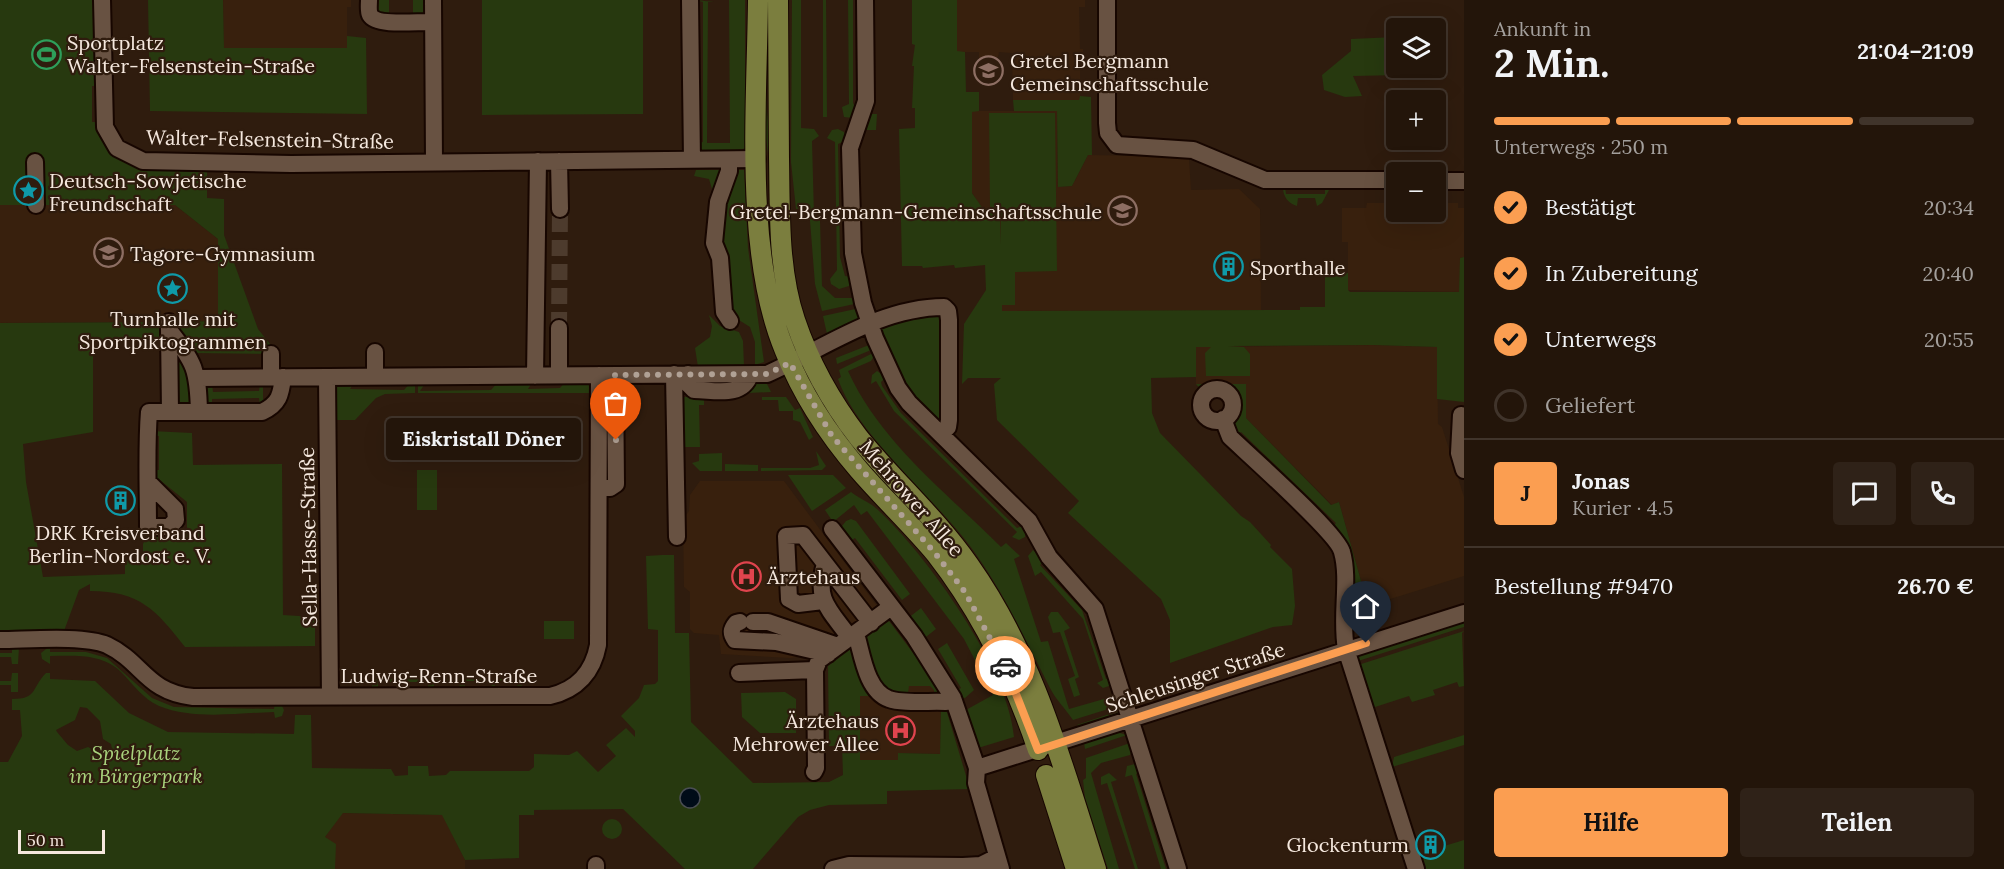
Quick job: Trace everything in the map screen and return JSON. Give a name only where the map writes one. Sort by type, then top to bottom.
[{"type":"main road","name":"Mehrower Allee","points":[[758,0],[759,229],[766,287],[774,323],[790,363],[832,436],[935,553],[972,603],[1048,747],[1096,869]]},
{"type":"main road","name":"Mehrower Allee","points":[[778,0],[783,252],[794,317],[808,353],[825,386],[860,438],[945,533],[984,586],[1032,676],[1048,747]]},
{"type":"main road","points":[[1046,775],[1076,869]]},
{"type":"street","name":"Walter-Felsenstein-Straße","points":[[102,0],[103,116],[112,143],[129,156],[152,162],[192,164],[757,159]]},
{"type":"street","points":[[369,0],[369,12],[375,20],[433,22]]},
{"type":"street","points":[[433,0],[434,161]]},
{"type":"street","points":[[690,0],[692,160]]},
{"type":"street","points":[[865,0],[866,101],[850,148],[852,253],[871,325],[898,388],[909,403],[1029,521],[1049,557],[1089,600],[1103,629],[1178,869]]},
{"type":"street","points":[[1107,0],[1107,123],[1108,133],[1118,145],[1188,149],[1265,180],[1386,180]]},
{"type":"street","points":[[729,160],[729,171],[718,202],[714,243],[720,258],[724,312],[730,321]]},
{"type":"street","points":[[535,376],[538,161]]},
{"type":"street","points":[[560,161],[560,209]]},
{"type":"street","points":[[35,162],[36,205]]},
{"type":"street","points":[[1446,181],[1464,181]]},
{"type":"street","points":[[199,378],[767,374],[830,340],[910,310],[944,307],[948,311],[949,420],[948,427],[941,434]]},
{"type":"street","points":[[170,412],[169,326],[187,353],[199,378],[199,412]]},
{"type":"street","points":[[559,328],[559,375]]},
{"type":"street","points":[[375,352],[375,377]]},
{"type":"street","points":[[147,482],[149,412],[262,412],[271,407],[280,397],[271,354]]},
{"type":"street","points":[[677,537],[681,374]]},
{"type":"street","name":"Ludwig-Renn-Straße","points":[[0,640],[99,642],[116,650],[162,690],[176,695],[550,696],[564,693],[576,685],[593,664],[598,645],[599,488],[607,435],[607,375]]},
{"type":"street","name":"Sella-Hasse-Straße","points":[[327,377],[330,696]]},
{"type":"street","points":[[1461,415],[1459,453],[1464,470]]},
{"type":"street","points":[[1223,419],[1230,437],[1338,543],[1344,563],[1342,630],[1346,649],[1416,869]]},
{"type":"street","points":[[832,529],[937,669],[953,698],[977,768],[976,783],[999,863],[963,866],[849,865],[832,869]]},
{"type":"street","points":[[823,601],[798,604],[789,599],[786,536],[803,536],[871,623]]},
{"type":"street","points":[[825,564],[819,591],[843,643],[868,674],[874,687],[888,699],[946,702],[953,698]]},
{"type":"street","points":[[814,772],[816,768],[815,670],[819,660],[891,608]]},
{"type":"street","name":"Schleusinger Straße","points":[[1048,747],[1346,649],[1464,613]]},
{"type":"street","points":[[768,622],[843,643],[735,640],[732,628],[736,623],[768,622]]},
{"type":"street","points":[[739,673],[815,670]]},
{"type":"street","points":[[977,768],[1048,747]]},
{"type":"shaded area","points":[[223,0],[351,0],[351,7],[347,7],[347,48],[224,48]]},
{"type":"shaded area","points":[[957,0],[1085,0],[1085,7],[1079,7],[1080,49],[1083,49],[1083,59],[1080,60],[1080,100],[1013,100],[1012,53],[999,52],[998,57],[979,58],[979,52],[957,52]]},
{"type":"shaded area","name":"Gretel-Bergmann-Gemeinschaftsschule","points":[[972,111],[1057,111],[1058,187],[1072,186],[1088,155],[1184,157],[1189,159],[1191,190],[1239,189],[1260,209],[1261,310],[1002,311],[1000,213],[986,214],[972,193]]},
{"type":"shaded area","points":[[1367,203],[1386,203],[1386,222],[1446,222],[1446,203],[1458,203],[1458,208],[1464,208],[1464,257],[1460,258],[1460,292],[1348,290],[1348,242],[1342,242],[1342,208],[1366,208]]},
{"type":"shaded area","name":"Tagore-Gymnasium","points":[[0,205],[175,205],[218,239],[218,321],[0,323]]},
{"type":"shaded area","points":[[1373,345],[1437,347],[1438,424],[1442,427],[1464,497],[1464,576],[1368,606],[1339,502],[1332,505],[1246,418],[1245,384],[1196,384],[1196,347]]},
{"type":"shaded area","points":[[700,481],[784,481],[879,609],[813,655],[790,658],[721,654],[719,635],[694,633],[690,629],[690,592],[684,587],[683,519],[689,511],[690,495]]},
{"type":"shaded area","name":"Ärztehaus Mehrower Allee","points":[[908,686],[931,686],[934,689],[941,709],[940,754],[898,753],[898,760],[860,760],[860,696],[908,693]]},
{"type":"shaded area","points":[[690,788],[697,791],[700,798],[697,805],[690,808],[683,805],[680,798],[683,791]]},
{"type":"shaded area","points":[[342,813],[443,815],[465,860],[465,869],[324,869],[324,838]]},
{"type":"green space","points":[[0,0],[98,0],[97,86],[92,86],[92,122],[98,122],[104,144],[113,153],[207,168],[207,198],[224,199],[224,235],[258,329],[278,354],[192,353],[172,322],[218,321],[218,239],[175,205],[0,205]]},
{"type":"green space","points":[[148,0],[223,0],[224,48],[347,48],[347,36],[366,38],[367,114],[150,111]]},
{"type":"green space","points":[[374,0],[389,0],[389,15],[378,14]]},
{"type":"green space","points":[[413,0],[429,0],[424,14],[413,15]]},
{"type":"green space","points":[[482,0],[643,0],[643,114],[482,115]]},
{"type":"green space","points":[[696,0],[714,2],[708,2],[707,143],[730,143],[729,0],[745,0],[745,148],[739,151],[701,152],[700,145],[696,143],[703,142],[703,2]]},
{"type":"green space","points":[[767,0],[767,111],[788,316],[784,317],[770,223],[768,154],[763,113]]},
{"type":"green space","points":[[792,0],[801,0],[801,128],[814,129],[819,136],[812,141],[814,215],[820,221],[822,286],[835,298],[853,298],[859,303],[822,311],[815,284],[809,208],[796,209],[791,162]]},
{"type":"green space","points":[[823,0],[826,0],[827,117],[823,117]]},
{"type":"green space","points":[[848,0],[853,0],[853,103],[856,109],[853,118],[844,117],[842,107],[849,104]]},
{"type":"green space","points":[[912,0],[957,0],[957,51],[965,52],[966,92],[979,92],[979,111],[972,112],[972,193],[986,213],[1000,213],[1001,245],[1001,210],[990,210],[989,113],[1055,113],[1057,271],[1015,272],[1015,305],[1002,305],[1002,311],[1300,310],[1300,307],[1325,307],[1325,268],[1348,273],[1350,292],[1459,292],[1460,258],[1464,257],[1464,402],[1437,399],[1437,347],[1228,346],[1244,347],[1250,354],[1250,376],[1206,376],[1205,353],[1211,347],[1196,347],[1196,377],[1151,378],[1152,413],[1160,433],[1241,516],[1250,522],[1292,569],[1295,606],[1292,625],[1273,627],[1170,663],[1170,620],[1161,599],[1068,513],[1079,501],[997,420],[994,384],[1001,378],[968,378],[962,384],[964,324],[986,290],[985,265],[955,268],[954,265],[923,268],[922,266],[902,266],[899,129],[915,128],[915,108],[912,108],[914,66],[912,66],[915,45],[912,44]]},
{"type":"green space","points":[[1386,37],[1386,75],[1353,76],[1362,96],[1345,97],[1324,90],[1322,75],[1351,51],[1351,39]]},
{"type":"green space","points":[[1080,96],[1091,97],[1092,155],[1088,155],[1072,186],[1058,187],[1057,111],[1014,111],[1013,100],[1079,100]]},
{"type":"green space","points":[[869,114],[877,114],[876,130],[862,130]]},
{"type":"green space","points":[[838,129],[844,132],[847,140],[838,144],[840,257],[845,276],[852,277],[849,286],[839,289],[831,284],[830,279],[837,270],[835,142],[827,138],[832,130]]},
{"type":"green space","points":[[696,170],[720,170],[718,189],[712,189],[709,179],[694,176]]},
{"type":"green space","points":[[733,170],[744,170],[748,248],[764,362],[755,365],[755,342],[750,327],[731,315],[717,227]]},
{"type":"green space","points":[[1325,186],[1329,190],[1322,203],[1317,206],[1315,198],[1298,198],[1297,206],[1294,205],[1283,191],[1285,187],[1286,194],[1325,194]]},
{"type":"green space","points":[[860,308],[857,322],[827,334],[823,316]]},
{"type":"green space","points":[[942,311],[943,419],[934,419],[904,387],[881,334],[883,324]]},
{"type":"green space","points":[[709,315],[720,326],[739,332],[743,341],[744,366],[698,367],[695,348],[710,337],[712,326]]},
{"type":"green space","points":[[165,322],[165,340],[93,342],[93,432],[23,444],[26,482],[43,577],[125,574],[125,561],[143,560],[143,544],[148,532],[187,533],[187,502],[150,472],[150,470],[159,470],[159,436],[151,436],[151,431],[192,433],[193,465],[282,464],[283,615],[315,617],[315,646],[185,647],[165,623],[145,605],[122,595],[90,591],[90,584],[79,590],[64,631],[0,631],[0,323]]},
{"type":"green space","points":[[173,342],[190,373],[194,390],[189,405],[173,407]]},
{"type":"green space","points":[[874,343],[876,348],[837,364],[836,358]]},
{"type":"green space","points":[[877,351],[871,361],[848,371],[862,397],[896,444],[1001,547],[1006,543],[1020,556],[1014,559],[1041,642],[1048,641],[1069,709],[1111,697],[1117,698],[1121,705],[1073,720],[1052,692],[1013,615],[970,546],[861,422],[838,379],[841,377],[839,370]]},
{"type":"green space","points":[[877,371],[886,377],[881,382],[882,386],[901,413],[1017,528],[1025,525],[1025,537],[1019,540],[1012,537],[1017,532],[894,411],[876,381],[871,384],[872,375]]},
{"type":"green space","points":[[415,381],[415,393],[385,394],[376,398],[355,420],[334,420],[334,388],[339,384],[355,382],[350,389],[404,390]]},
{"type":"green space","points":[[418,381],[427,381],[420,391],[491,390],[499,381],[533,381],[528,389],[560,388],[566,381],[586,383],[593,393],[418,393]]},
{"type":"green space","points":[[212,384],[213,392],[259,391],[260,384],[263,384],[263,399],[270,399],[260,405],[259,398],[212,399],[212,406],[206,403],[204,389]]},
{"type":"green space","points":[[750,384],[767,384],[771,392],[747,393]]},
{"type":"green space","points":[[1196,384],[1246,384],[1246,418],[1331,505],[1339,502],[1368,606],[1349,611],[1331,529],[1336,523],[1241,432],[1236,436],[1234,434],[1236,402],[1230,389],[1216,386],[1202,391]]},
{"type":"green space","points":[[683,397],[704,397],[704,405],[699,405],[700,447],[683,447]]},
{"type":"green space","points":[[762,397],[786,397],[795,410],[800,408],[813,437],[809,440],[800,422],[793,420],[793,411],[779,411],[778,400],[762,400]]},
{"type":"green space","points":[[538,445],[537,462],[491,462],[492,446]]},
{"type":"green space","points":[[816,451],[826,466],[822,470],[761,471],[761,468],[810,468],[819,465]]},
{"type":"green space","points":[[722,453],[722,471],[700,471],[692,463],[699,461],[699,454]]},
{"type":"green space","points":[[725,464],[758,465],[758,471],[725,471]]},
{"type":"green space","points":[[417,470],[437,470],[437,510],[417,510]]},
{"type":"green space","points":[[788,475],[833,475],[846,488],[812,511]]},
{"type":"green space","points":[[851,492],[875,507],[898,530],[963,615],[998,680],[1009,710],[1014,737],[978,748],[964,711],[993,695],[964,639],[867,511],[861,515],[854,505],[833,522],[825,510]]},
{"type":"green space","points":[[851,519],[856,521],[910,594],[902,600],[855,538],[849,542],[839,530],[846,521]]},
{"type":"green space","points":[[1033,550],[1045,560],[1040,565],[1082,610],[1106,679],[1114,677],[1109,686],[1103,688],[1097,683],[1103,680],[1083,619],[1041,572],[1035,576],[1028,556]]},
{"type":"green space","name":"Spielplatz im Bürgerpark","points":[[674,555],[675,633],[689,633],[691,722],[753,783],[829,782],[843,775],[842,746],[829,746],[828,666],[852,648],[872,696],[860,696],[860,760],[898,760],[898,753],[940,754],[941,708],[946,709],[970,789],[887,791],[887,804],[829,805],[810,810],[798,817],[753,869],[685,869],[623,809],[534,810],[534,815],[519,815],[519,858],[465,860],[442,815],[343,813],[325,837],[336,844],[335,869],[0,869],[0,762],[8,762],[22,736],[20,710],[12,710],[12,699],[30,695],[46,673],[50,673],[50,679],[95,681],[129,713],[168,732],[294,734],[295,715],[311,715],[312,768],[391,769],[395,776],[408,775],[408,766],[428,766],[429,776],[446,775],[450,771],[529,771],[534,767],[534,754],[569,755],[577,751],[598,772],[616,756],[606,745],[626,728],[635,737],[635,731],[621,716],[639,698],[644,685],[655,684],[658,681],[658,630],[648,629],[646,556]],"holes":[[[80,707],[87,708],[100,721],[103,739],[111,744],[112,749],[105,756],[88,747],[77,751],[68,745],[57,732],[56,730],[75,720]],[[686,789],[695,790],[699,794],[693,808],[687,807],[681,794]]]},
{"type":"green space","points":[[921,608],[936,629],[922,640],[907,619]]},
{"type":"green space","points":[[1051,612],[1058,612],[1070,628],[1064,631],[1079,677],[1075,679],[1080,695],[1074,697],[1068,679],[1075,676],[1060,632],[1053,633],[1048,617]]},
{"type":"green space","points":[[1464,619],[1464,627],[1355,662],[1362,651]]},
{"type":"green space","points":[[544,621],[574,621],[574,639],[544,639]]},
{"type":"green space","points":[[889,621],[929,674],[940,696],[934,696],[934,690],[930,686],[909,686],[908,693],[896,692],[887,689],[876,678],[862,640]]},
{"type":"green space","points":[[1464,631],[1462,633],[1464,686],[1459,687],[1457,682],[1433,690],[1435,695],[1412,702],[1409,696],[1372,708],[1355,666]]},
{"type":"green space","points":[[947,643],[974,690],[965,698],[958,697],[956,691],[961,688],[938,649]]},
{"type":"green space","points":[[12,646],[19,647],[18,664],[12,664],[11,657],[0,657],[0,653],[12,653]]},
{"type":"green space","points":[[50,646],[50,652],[86,652],[107,658],[152,698],[174,707],[274,709],[275,702],[280,702],[284,710],[282,716],[275,718],[274,712],[216,715],[172,710],[148,699],[121,672],[105,661],[87,657],[50,656],[50,664],[42,659],[41,653]]},
{"type":"green space","points":[[376,672],[376,679],[517,679],[519,672],[522,675],[522,687],[518,690],[517,681],[495,681],[495,690],[492,690],[491,681],[465,681],[465,691],[460,690],[459,681],[434,682],[434,691],[428,691],[428,682],[403,682],[403,691],[398,690],[398,682],[378,682],[378,691],[372,689],[372,675]]},
{"type":"green space","points":[[12,673],[18,673],[18,692],[11,692],[11,685],[0,685],[0,681],[11,681]]},
{"type":"green space","points":[[785,692],[796,699],[796,733],[760,733],[742,717],[741,693]]},
{"type":"green space","points":[[1121,710],[1119,714],[1080,731],[1077,725]]},
{"type":"green space","points":[[1116,732],[1127,735],[1085,749],[1084,743]]},
{"type":"green space","points":[[1464,735],[1464,745],[1392,767],[1394,757]]},
{"type":"green space","points":[[1133,742],[1130,755],[1101,763],[1091,773],[1119,869],[1108,869],[1085,798],[1083,780],[1086,778],[1086,758]]},
{"type":"green space","points":[[1135,764],[1142,771],[1136,774],[1166,869],[1161,869],[1132,775],[1125,777],[1127,766]]},
{"type":"green space","points":[[1109,773],[1117,780],[1111,782],[1138,869],[1135,869],[1107,783],[1101,785],[1101,777]]},
{"type":"green space","points":[[612,819],[619,822],[622,829],[619,836],[612,839],[605,836],[602,829],[605,822]]},
{"type":"green space","points":[[1464,840],[1464,869],[1423,869],[1418,854]]},
{"type":"tunnel","points":[[559,328],[560,209]]},
{"type":"way so far","points":[[616,440],[615,375],[767,374],[790,363],[807,397],[832,436],[859,470],[935,553],[965,592],[1005,666]]},
{"type":"place","name":"Sportplatz Walter-Felsenstein-Straße","points":[[46,54]]},
{"type":"place","name":"Gretel Bergmann Gemeinschaftsschule","points":[[989,71]]},
{"type":"place","name":"Deutsch-Sowjetische Freundschaft","points":[[28,191]]},
{"type":"place","name":"Gretel-Bergmann-Gemeinschaftsschule","points":[[1123,211]]},
{"type":"place","name":"Tagore-Gymnasium","points":[[109,253]]},
{"type":"place","name":"Sporthalle","points":[[1229,267]]},
{"type":"place","name":"Turnhalle mit Sportpiktogrammen","points":[[173,288]]},
{"type":"place","name":"Eiskristall Döner","points":[[616,440]]},
{"type":"place","name":"DRK Kreisverband Berlin-Nordost e. V.","points":[[120,501]]},
{"type":"place","name":"Ärztehaus","points":[[746,576]]},
{"type":"place","name":"Ärztehaus Mehrower Allee","points":[[900,731]]},
{"type":"place","name":"Glockenturm","points":[[1430,844]]},
{"type":"route","points":[[1005,666],[1038,750],[1366,643]]}]
